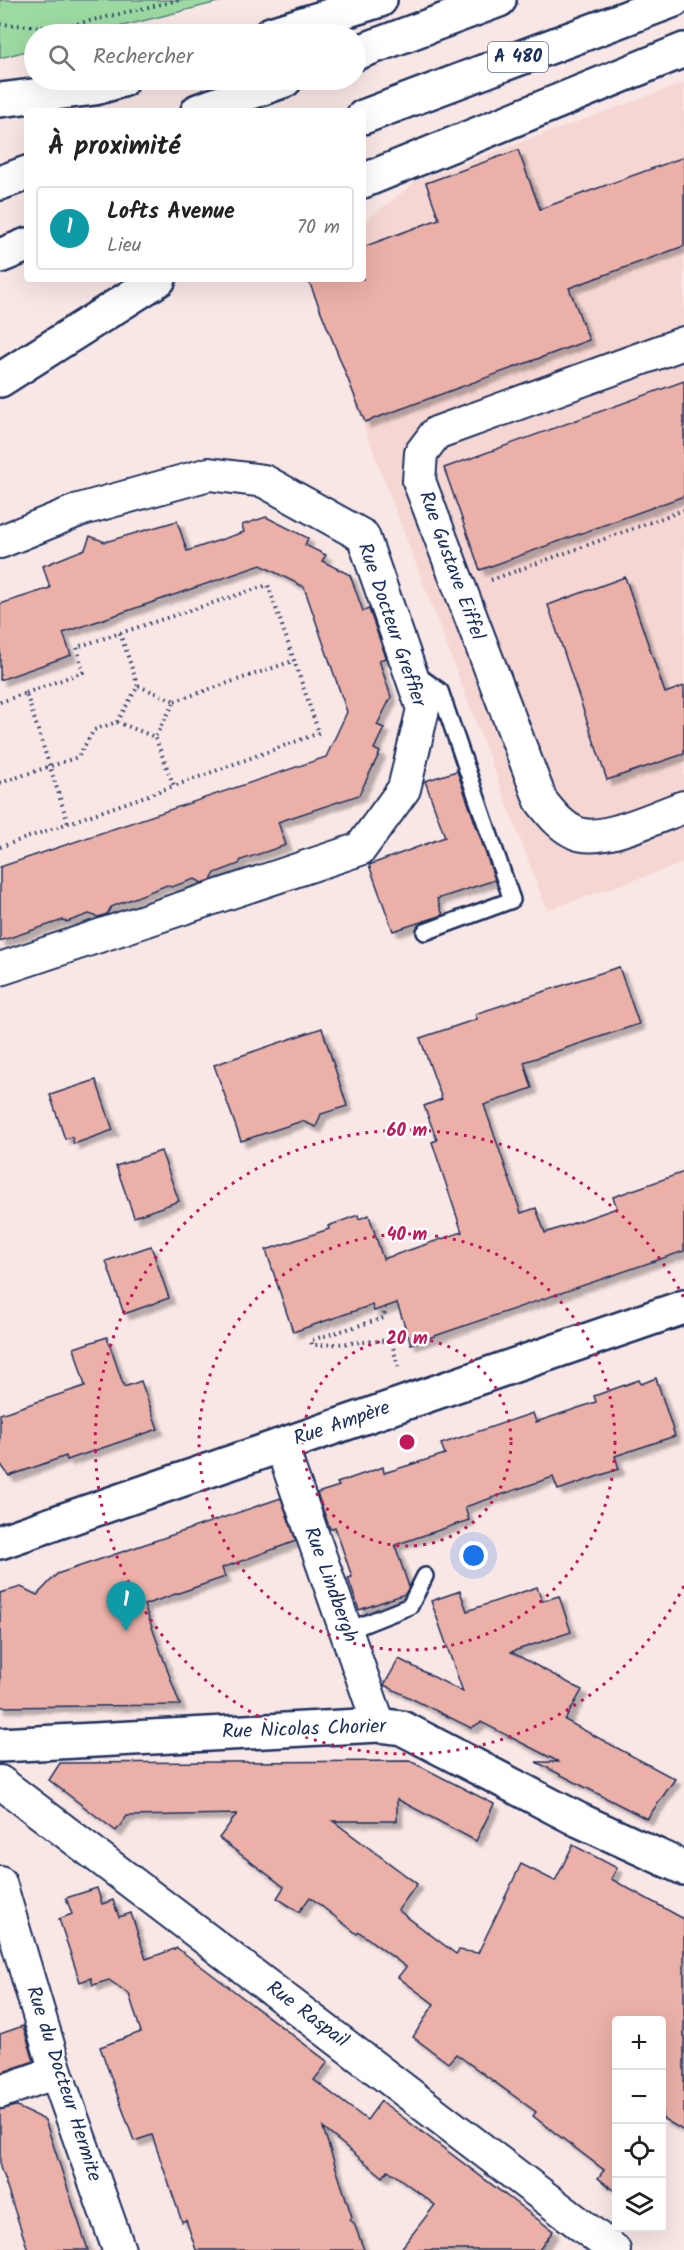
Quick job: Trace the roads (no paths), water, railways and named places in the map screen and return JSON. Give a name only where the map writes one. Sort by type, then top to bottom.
[{"type":"main road","points":[[303,24],[380,0]]},
{"type":"main road","points":[[366,49],[499,0]]},
{"type":"main road","name":"A 480","points":[[366,116],[674,0]]},
{"type":"main road","points":[[366,180],[684,50]]},
{"type":"main road","points":[[0,100],[79,90]]},
{"type":"main road","points":[[206,108],[257,90]]},
{"type":"main road","points":[[0,183],[24,174]]},
{"type":"main road","points":[[0,255],[24,246]]},
{"type":"main road","points":[[0,380],[154,282]]},
{"type":"main road","name":"Rue Ampère","points":[[0,1542],[684,1307]]},
{"type":"main road","name":"Rue Nicolas Chorier","points":[[0,1745],[379,1725],[402,1728],[579,1820],[684,1868]]},
{"type":"street","name":"Rue Gustave Eiffel","points":[[684,343],[436,433],[421,453],[419,481],[459,591],[541,801],[559,823],[576,833],[595,837],[684,807]]},
{"type":"street","name":"Rue Docteur Greffier","points":[[0,542],[79,510],[209,474],[264,481],[363,536],[423,709],[404,789],[360,849],[0,969]]},
{"type":"street","name":"Rue Lindbergh","points":[[281,1445],[379,1725]]},
{"type":"street","name":"Rue Raspail","points":[[0,1782],[614,2250]]},
{"type":"street","name":"Rue du Docteur Hermite","points":[[0,1883],[56,2072],[119,2250]]},
{"type":"street","points":[[0,2092],[56,2072]]},
{"type":"lane","points":[[409,669],[440,691],[512,900],[425,932]]},
{"type":"lane","points":[[347,1631],[410,1606],[425,1576]]},
{"type":"place","name":"Lofts Avenue","points":[[126,1631]]}]
